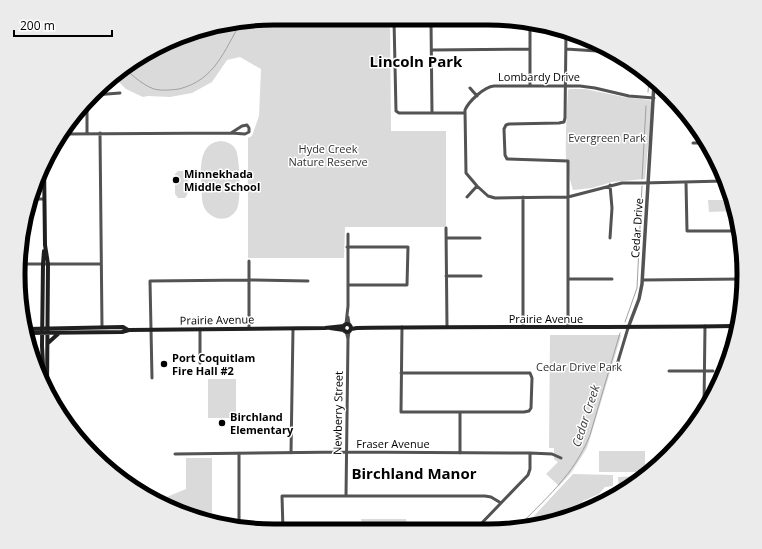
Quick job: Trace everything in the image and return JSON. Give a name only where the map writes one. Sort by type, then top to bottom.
[{"type":"main road","points":[[43,369],[42,331],[43,264],[45,245],[44,179]]},
{"type":"main road","points":[[45,245],[48,264],[47,377]]},
{"type":"main road","name":"Prairie Avenue","points":[[48,331],[59,333],[249,328],[628,328],[731,326]]},
{"type":"main road","name":"Prairie Avenue","points":[[32,332],[102,327],[122,327],[129,330]]},
{"type":"main road","name":"Prairie Avenue","points":[[32,329],[42,331]]},
{"type":"main road","points":[[48,344],[59,333]]},
{"type":"street","points":[[394,25],[396,111],[400,113],[465,113],[466,170],[468,176],[488,196],[568,197],[610,185],[630,182],[648,183],[718,180]]},
{"type":"street","points":[[431,25],[432,113]]},
{"type":"street","points":[[530,29],[530,86]]},
{"type":"street","points":[[566,38],[564,122],[507,124],[504,129],[505,155],[507,159],[568,160],[568,328]]},
{"type":"street","points":[[432,50],[530,49]]},
{"type":"street","points":[[566,49],[598,51]]},
{"type":"street","name":"Lombardy Drive","points":[[465,113],[467,106],[486,88],[491,86],[589,87],[625,95],[654,98]]},
{"type":"street","points":[[470,88],[477,96]]},
{"type":"street","name":"Cedar Drive","points":[[616,368],[639,298],[643,280],[654,89]]},
{"type":"street","points":[[102,94],[120,93]]},
{"type":"street","points":[[87,110],[87,134]]},
{"type":"street","points":[[69,134],[246,134],[249,132],[249,128],[247,125],[243,125],[231,133]]},
{"type":"street","points":[[100,133],[102,327]]},
{"type":"street","points":[[693,143],[700,143]]},
{"type":"street","points":[[686,182],[687,231],[733,230]]},
{"type":"street","points":[[610,185],[612,208],[610,238]]},
{"type":"street","points":[[467,197],[477,186]]},
{"type":"street","points":[[523,197],[523,328]]},
{"type":"street","points":[[37,199],[44,199]]},
{"type":"street","points":[[446,228],[447,327]]},
{"type":"street","name":"Newberry Street","points":[[346,496],[348,234]]},
{"type":"street","points":[[446,238],[480,238]]},
{"type":"street","points":[[347,247],[408,246],[407,285],[348,285]]},
{"type":"street","points":[[249,261],[249,328]]},
{"type":"street","points":[[26,264],[102,264]]},
{"type":"street","points":[[446,276],[481,276]]},
{"type":"street","points":[[643,280],[737,278]]},
{"type":"street","points":[[568,279],[612,279]]},
{"type":"street","points":[[152,378],[150,281],[308,281]]},
{"type":"street","points":[[704,399],[705,326]]},
{"type":"street","points":[[401,373],[530,373],[532,378],[531,408],[529,411],[524,412],[401,412],[401,373],[402,327]]},
{"type":"street","points":[[200,329],[200,363]]},
{"type":"street","points":[[291,453],[293,329]]},
{"type":"street","points":[[669,371],[713,371]]},
{"type":"street","points":[[460,412],[460,453]]},
{"type":"street","name":"Fraser Avenue","points":[[175,454],[346,452],[530,453],[552,454],[561,458]]},
{"type":"street","points":[[239,453],[239,521]]},
{"type":"street","points":[[481,524],[529,474],[530,453]]},
{"type":"street","points":[[283,524],[282,496],[485,496],[491,497],[501,503]]},
{"type":"green space","name":"Hyde Creek Nature Reserve","points":[[274,25],[390,25],[391,131],[446,131],[446,227],[345,227],[344,258],[248,258],[248,138],[252,136],[259,116],[261,69],[240,57],[227,60],[212,82],[192,93],[170,97],[143,97],[126,89],[118,81],[150,58],[194,38],[226,30],[242,27]]},
{"type":"green space","name":"Evergreen Park","points":[[585,89],[624,97],[650,100],[652,104],[645,179],[612,182],[592,188],[573,190],[570,180],[568,161],[566,159],[568,90]]},
{"type":"green space","points":[[221,141],[230,144],[236,150],[240,180],[237,209],[233,215],[222,219],[211,215],[203,206],[201,173],[203,155],[207,148],[212,143]]},
{"type":"green space","points":[[178,171],[185,171],[188,176],[189,188],[185,198],[178,198],[175,194],[175,174]]},
{"type":"green space","points":[[708,200],[726,200],[728,211],[709,212]]},
{"type":"green space","name":"Cedar Drive Park","points":[[550,335],[621,335],[587,448],[571,473],[559,486],[546,474],[558,462],[554,459],[554,448],[549,448]]},
{"type":"green space","points":[[208,379],[236,379],[236,418],[208,418]]},
{"type":"green space","points":[[599,451],[645,451],[645,467],[639,472],[599,472]]},
{"type":"green space","points":[[186,458],[212,458],[212,516],[194,511],[164,498],[186,489]]},
{"type":"green space","points":[[573,474],[613,475],[613,486],[605,487],[599,494],[583,501],[580,506],[568,511],[530,520]]},
{"type":"green space","points":[[633,476],[619,487],[618,477]]},
{"type":"green space","points":[[361,519],[406,519],[407,524],[362,524]]},
{"type":"waterway","points":[[129,72],[142,83],[154,89],[179,89],[191,85],[201,79],[217,63],[238,28]]},
{"type":"waterway","name":"Cedar Creek","points":[[648,92],[649,84]]},
{"type":"waterway","name":"Cedar Creek","points":[[642,179],[646,106]]},
{"type":"waterway","name":"Cedar Creek","points":[[625,322],[637,288],[642,186]]},
{"type":"waterway","name":"Cedar Creek","points":[[524,521],[558,486],[576,462],[583,449],[590,435],[620,333]]},
{"type":"place","name":"Minnekhada Middle School","points":[[176,180]]},
{"type":"place","name":"Port Coquitlam Fire Hall #2","points":[[164,364]]},
{"type":"place","name":"Birchland Elementary","points":[[222,423]]},
{"type":"district","name":"Lincoln Park","points":[[416,62]]},
{"type":"district","name":"Birchland Manor","points":[[414,474]]}]
